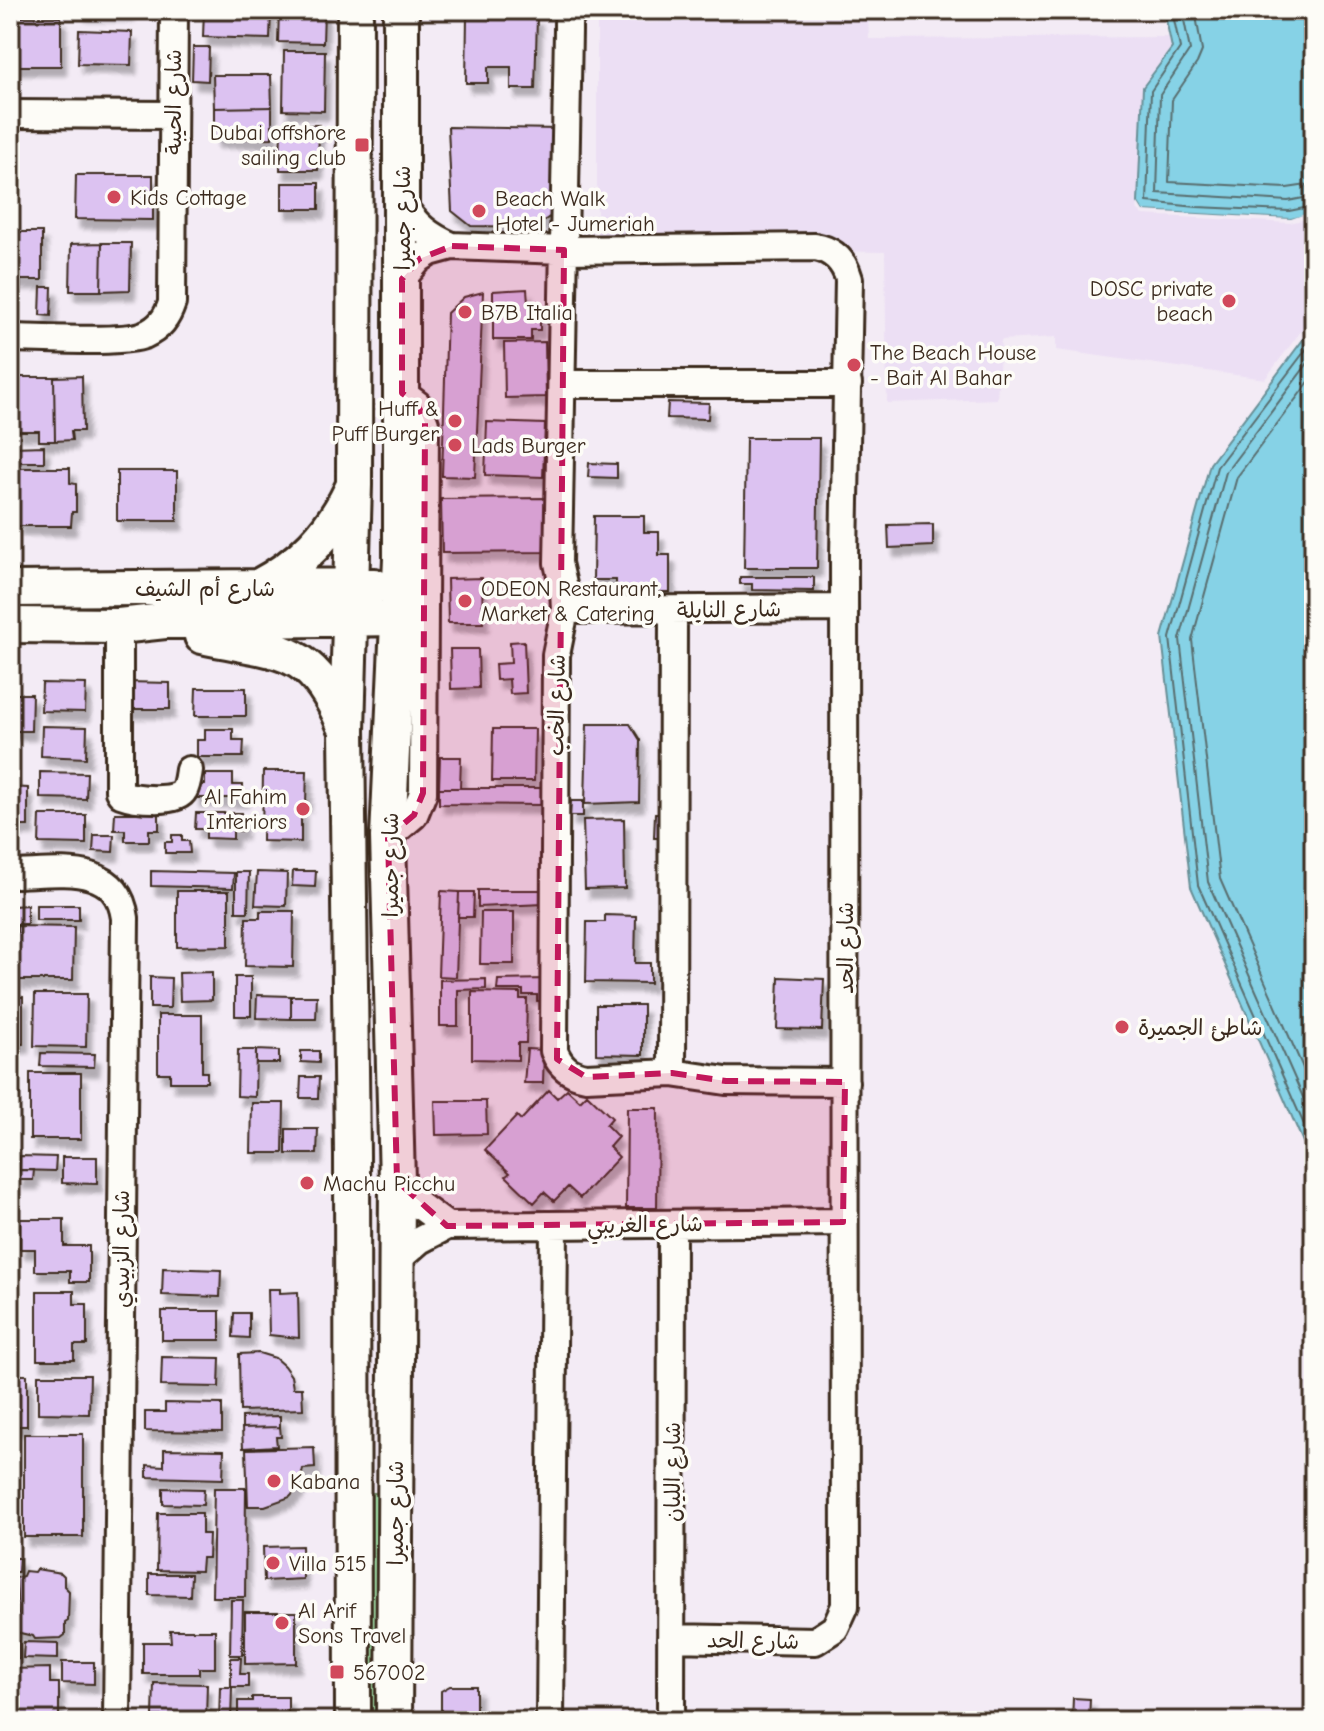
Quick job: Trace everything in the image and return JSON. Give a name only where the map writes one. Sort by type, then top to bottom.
[{"type":"main road","name":"شارع جميرا","points":[[353,1721],[347,730],[354,485],[355,10]]},
{"type":"main road","name":"شارع جميرا","points":[[394,1721],[397,1181],[388,837],[399,601],[403,205],[401,10]]},
{"type":"main road","points":[[258,587],[283,573],[326,535],[354,485]]},
{"type":"main road","name":"شارع أم الشيف","points":[[10,589],[258,587],[350,603]]},
{"type":"main road","name":"شارع أم الشيف","points":[[10,625],[119,626],[399,601]]},
{"type":"main road","points":[[165,621],[201,636],[283,651],[315,674],[326,687],[347,730]]},
{"type":"street","name":"شارع الحيبة","points":[[10,338],[133,338],[157,327],[167,317],[172,303],[174,10]]},
{"type":"street","name":"شارع الخب","points":[[574,10],[568,22],[558,563],[565,610],[556,655],[554,1051],[562,1066],[577,1075],[672,1073],[726,1081],[845,1082]]},
{"type":"street","points":[[10,114],[172,115]]},
{"type":"street","points":[[403,205],[418,226],[452,246]]},
{"type":"street","points":[[402,279],[419,259],[430,252],[452,246],[564,250]]},
{"type":"street","name":"شارع الحد","points":[[564,250],[815,247],[831,252],[843,263],[849,279],[844,608],[843,1614],[829,1634],[815,1641],[671,1638]]},
{"type":"street","points":[[562,384],[848,384]]},
{"type":"street","points":[[388,837],[414,815],[423,793],[425,423],[418,405],[402,393]]},
{"type":"street","name":"شارع النايلة","points":[[565,610],[844,608]]},
{"type":"street","points":[[672,1073],[673,610]]},
{"type":"street","points":[[119,626],[119,791],[133,798],[178,797],[184,791],[189,770]]},
{"type":"street","name":"شارع الزبيدي","points":[[10,874],[97,876],[117,892],[125,918],[117,1721]]},
{"type":"street","points":[[397,1181],[420,1206],[447,1226],[420,1240],[397,1260]]},
{"type":"street","name":"شارع الغريبي","points":[[447,1226],[843,1222]]},
{"type":"street","name":"شارع الليان","points":[[671,1721],[672,1224]]},
{"type":"street","points":[[550,1721],[554,1225]]},
{"type":"highlighted area","points":[[452,246],[564,250],[557,1059],[586,1077],[672,1073],[726,1081],[845,1082],[843,1222],[447,1226],[397,1181],[388,837],[414,815],[423,793],[425,423],[418,405],[402,393],[402,279],[419,259]]},
{"type":"shaded area","points":[[868,17],[869,39],[1170,37],[1172,48],[1143,87],[1314,201],[1314,314],[1265,379],[1056,350],[1056,337],[1001,340],[997,399],[887,403],[885,252],[597,248],[597,24]]},
{"type":"green space","points":[[372,1493],[384,1493],[383,1721],[371,1721]]},
{"type":"water","points":[[1164,10],[1314,10],[1312,214],[1291,219],[1143,211],[1138,203],[1143,87],[1172,48]]},
{"type":"water","points":[[1314,325],[1314,1167],[1191,887],[1162,637],[1210,464]]},
{"type":"pier","points":[[1138,203],[1143,211],[1291,219],[1314,211],[1314,217],[1290,223],[1143,215],[1137,209]]},
{"type":"building","points":[[129,10],[129,12],[81,12]]},
{"type":"building","points":[[204,10],[271,10],[270,39],[203,37]]},
{"type":"building","points":[[279,10],[324,10],[323,43],[278,42]]},
{"type":"building","points":[[467,16],[537,17],[535,89],[511,89],[511,67],[488,67],[488,83],[466,83]]},
{"type":"building","points":[[10,17],[61,17],[61,66],[10,66]]},
{"type":"building","points":[[79,30],[132,32],[131,65],[78,64]]},
{"type":"building","points":[[193,47],[209,47],[208,81],[192,80]]},
{"type":"building","points":[[284,51],[325,51],[324,111],[283,110]]},
{"type":"building","points":[[213,75],[271,75],[272,107],[214,108]]},
{"type":"building","points":[[272,107],[272,138],[214,139],[214,108]]},
{"type":"building","points":[[281,125],[319,125],[318,170],[280,170]]},
{"type":"building","points":[[448,127],[559,129],[555,213],[535,227],[471,226],[452,211]]},
{"type":"building","name":"Kids Cottage","points":[[76,175],[153,175],[153,220],[75,219]]},
{"type":"building","points":[[282,183],[319,183],[319,209],[282,209]]},
{"type":"building","points":[[10,232],[42,232],[42,280],[10,280]]},
{"type":"building","points":[[102,243],[131,243],[130,290],[101,291]]},
{"type":"building","points":[[102,243],[101,291],[70,291],[71,244]]},
{"type":"building","points":[[41,287],[52,287],[51,316],[40,315]]},
{"type":"building","points":[[527,289],[528,302],[540,302],[540,330],[531,330],[531,340],[493,340],[493,291]]},
{"type":"building","points":[[483,292],[475,477],[442,476],[447,313],[464,297]]},
{"type":"building","points":[[545,342],[546,397],[505,398],[504,343]]},
{"type":"building","points":[[82,376],[83,431],[71,431],[72,440],[55,441],[54,377]]},
{"type":"building","points":[[16,377],[54,377],[55,441],[39,441],[39,431],[17,431]]},
{"type":"building","points":[[668,402],[709,403],[708,419],[667,418]]},
{"type":"building","points":[[487,422],[545,424],[543,477],[485,475]]},
{"type":"building","points":[[746,438],[819,438],[817,568],[744,568]]},
{"type":"building","points":[[44,446],[44,462],[12,462],[12,447]]},
{"type":"building","points":[[589,463],[617,464],[617,478],[588,477]]},
{"type":"building","points":[[17,468],[70,468],[70,483],[76,484],[76,512],[72,512],[71,526],[17,526]]},
{"type":"building","points":[[117,471],[177,471],[177,521],[117,521]]},
{"type":"building","points":[[548,498],[549,552],[442,553],[441,499]]},
{"type":"building","points":[[594,516],[644,516],[644,532],[659,532],[659,555],[670,555],[670,592],[616,592],[616,580],[593,580]]},
{"type":"building","points":[[933,524],[933,546],[889,548],[888,525]]},
{"type":"building","points":[[740,577],[814,577],[814,591],[752,590],[752,584],[740,584]]},
{"type":"building","name":"ODEON Restaurant, Market & Catering","points":[[482,578],[483,623],[448,623],[447,579]]},
{"type":"building","points":[[524,641],[526,693],[510,694],[509,679],[496,680],[495,664],[511,663],[510,642]]},
{"type":"building","points":[[450,649],[478,649],[479,688],[451,689]]},
{"type":"building","points":[[126,682],[170,683],[170,709],[125,709]]},
{"type":"building","points":[[42,683],[86,684],[85,712],[41,711]]},
{"type":"building","points":[[196,688],[246,688],[246,716],[195,716]]},
{"type":"building","points":[[10,694],[32,694],[31,731],[10,731]]},
{"type":"building","points":[[587,724],[630,724],[640,740],[639,802],[585,804]]},
{"type":"building","points":[[42,726],[87,727],[86,758],[41,756]]},
{"type":"building","points":[[205,729],[233,729],[233,740],[244,740],[243,757],[197,757],[197,740],[205,740]]},
{"type":"building","points":[[493,729],[535,729],[534,781],[492,781]]},
{"type":"building","points":[[440,757],[461,757],[460,788],[439,788]]},
{"type":"building","points":[[263,771],[307,771],[306,803],[301,803],[301,842],[262,841]]},
{"type":"building","points":[[40,772],[87,773],[86,799],[40,798]]},
{"type":"building","points":[[205,774],[233,774],[233,785],[243,785],[243,798],[195,798],[195,785],[205,785]]},
{"type":"building","points":[[10,787],[28,788],[28,826],[10,826]]},
{"type":"building","points":[[439,788],[543,788],[543,805],[439,804]]},
{"type":"building","points":[[571,801],[583,801],[583,816],[570,816]]},
{"type":"building","points":[[115,813],[159,813],[159,830],[149,830],[149,841],[125,841],[125,830],[114,830]]},
{"type":"building","points":[[196,813],[242,813],[242,831],[233,830],[233,839],[206,838],[206,829],[195,829]]},
{"type":"building","points":[[655,813],[666,813],[665,838],[654,838]]},
{"type":"building","points":[[40,815],[86,815],[86,844],[39,843]]},
{"type":"building","points":[[624,819],[625,888],[585,889],[583,820]]},
{"type":"building","points":[[94,835],[114,835],[113,852],[93,851]]},
{"type":"building","points":[[172,835],[182,835],[182,841],[189,841],[190,853],[165,853],[165,842],[172,842]]},
{"type":"building","points":[[151,871],[234,873],[233,888],[151,886]]},
{"type":"building","points":[[293,871],[316,871],[315,887],[292,886]]},
{"type":"building","points":[[236,872],[249,872],[248,912],[236,912]]},
{"type":"building","points":[[257,872],[287,873],[286,906],[255,905]]},
{"type":"building","points":[[478,890],[545,890],[544,904],[478,907]]},
{"type":"building","points":[[177,891],[229,891],[229,946],[177,947]]},
{"type":"building","points":[[441,891],[459,892],[456,977],[438,976]]},
{"type":"building","points":[[459,892],[474,892],[473,917],[458,917]]},
{"type":"building","points":[[27,905],[27,924],[12,924],[13,906]]},
{"type":"building","points":[[36,905],[79,905],[79,920],[36,920]]},
{"type":"building","points":[[260,911],[294,911],[293,967],[245,966],[246,918],[260,918]]},
{"type":"building","points":[[481,912],[514,912],[514,964],[480,964]]},
{"type":"building","points":[[605,915],[636,916],[635,963],[650,963],[650,983],[586,982],[587,922],[605,922]]},
{"type":"building","points":[[17,926],[74,927],[73,980],[17,980]]},
{"type":"building","points":[[212,972],[212,1000],[180,1001],[179,973]]},
{"type":"building","points":[[150,977],[171,978],[170,1008],[150,1008]]},
{"type":"building","points":[[235,977],[251,977],[251,1016],[235,1016]]},
{"type":"building","points":[[779,977],[824,979],[822,1030],[777,1029]]},
{"type":"building","points":[[486,979],[486,989],[458,990],[458,1026],[440,1026],[440,980]]},
{"type":"building","points":[[545,979],[545,1001],[537,1001],[537,995],[523,995],[523,990],[497,990],[498,980]]},
{"type":"building","points":[[472,992],[520,993],[520,999],[527,999],[526,1043],[518,1043],[518,1060],[472,1059]]},
{"type":"building","points":[[35,994],[87,994],[86,1047],[34,1046]]},
{"type":"building","points":[[257,995],[291,996],[291,1019],[256,1018]]},
{"type":"building","points":[[10,996],[23,997],[23,1044],[10,1044]]},
{"type":"building","points":[[291,996],[317,996],[316,1019],[291,1019]]},
{"type":"building","points":[[596,1005],[643,1005],[643,1055],[596,1054]]},
{"type":"building","points":[[158,1015],[202,1015],[202,1072],[207,1072],[207,1082],[170,1082],[170,1073],[158,1073]]},
{"type":"building","points":[[527,1049],[544,1050],[543,1083],[524,1083]]},
{"type":"building","points":[[238,1050],[256,1050],[255,1097],[237,1096]]},
{"type":"building","points":[[256,1050],[279,1051],[279,1063],[256,1063]]},
{"type":"building","points":[[301,1051],[319,1051],[319,1063],[301,1062]]},
{"type":"building","points":[[41,1053],[95,1054],[94,1067],[40,1066]]},
{"type":"building","points":[[30,1073],[81,1073],[81,1139],[30,1139]]},
{"type":"building","points":[[301,1077],[319,1077],[318,1098],[300,1098]]},
{"type":"building","points":[[567,1089],[580,1101],[587,1094],[612,1118],[606,1125],[618,1137],[609,1147],[619,1157],[580,1198],[568,1187],[554,1201],[544,1192],[534,1203],[506,1176],[510,1173],[485,1150],[517,1116],[521,1120],[549,1090],[557,1098]]},
{"type":"building","points":[[435,1101],[486,1101],[487,1134],[436,1135]]},
{"type":"building","points":[[252,1103],[284,1103],[283,1153],[251,1153]]},
{"type":"building","points":[[627,1108],[658,1108],[657,1208],[626,1208]]},
{"type":"building","points":[[286,1129],[318,1129],[317,1154],[286,1154]]},
{"type":"building","points":[[20,1156],[56,1157],[55,1171],[19,1170]]},
{"type":"building","points":[[62,1157],[97,1157],[97,1184],[62,1183]]},
{"type":"building","points":[[19,1170],[34,1170],[33,1180],[18,1180]]},
{"type":"building","points":[[20,1219],[64,1219],[64,1246],[89,1246],[89,1282],[70,1282],[70,1271],[35,1271],[35,1249],[20,1249]]},
{"type":"building","points":[[163,1268],[221,1270],[220,1297],[162,1295]]},
{"type":"building","points":[[268,1289],[280,1289],[280,1293],[298,1292],[299,1338],[269,1335]]},
{"type":"building","points":[[37,1291],[74,1291],[74,1304],[87,1304],[87,1345],[74,1345],[74,1360],[37,1360]]},
{"type":"building","points":[[162,1311],[220,1311],[220,1340],[162,1340]]},
{"type":"building","points":[[234,1313],[249,1313],[249,1338],[233,1337]]},
{"type":"building","points":[[259,1353],[275,1358],[291,1376],[293,1388],[302,1388],[303,1409],[240,1411],[239,1354]]},
{"type":"building","points":[[162,1357],[220,1358],[219,1387],[161,1386]]},
{"type":"building","points":[[10,1375],[27,1375],[27,1426],[10,1426]]},
{"type":"building","points":[[38,1375],[90,1375],[89,1414],[38,1413]]},
{"type":"building","points":[[165,1403],[222,1404],[222,1432],[145,1431],[145,1412],[165,1412]]},
{"type":"building","points":[[280,1416],[280,1427],[242,1428],[242,1417]]},
{"type":"building","points":[[280,1427],[281,1437],[276,1437],[277,1446],[243,1448],[242,1428]]},
{"type":"building","points":[[24,1434],[83,1434],[83,1537],[24,1537]]},
{"type":"building","name":"Kabana","points":[[314,1447],[315,1468],[303,1469],[299,1487],[290,1497],[265,1506],[248,1506],[246,1449]]},
{"type":"building","points":[[164,1449],[224,1450],[223,1479],[147,1477],[147,1465],[164,1466]]},
{"type":"building","points":[[163,1488],[204,1489],[203,1505],[163,1504]]},
{"type":"building","points":[[214,1488],[246,1488],[245,1597],[212,1597]]},
{"type":"building","points":[[158,1513],[202,1513],[202,1534],[209,1534],[208,1558],[202,1558],[201,1571],[157,1570]]},
{"type":"building","points":[[302,1546],[303,1579],[264,1581],[263,1547]]},
{"type":"building","points":[[10,1558],[19,1558],[18,1572],[10,1572]]},
{"type":"building","points":[[36,1569],[64,1576],[64,1586],[69,1591],[68,1621],[65,1623],[65,1635],[61,1638],[35,1639],[13,1628],[14,1615],[18,1614],[16,1578],[23,1576],[25,1571],[34,1572]]},
{"type":"building","points":[[149,1574],[191,1574],[190,1596],[149,1595]]},
{"type":"building","points":[[231,1600],[243,1600],[242,1655],[230,1655]]},
{"type":"building","points":[[245,1612],[296,1612],[296,1663],[245,1664]]},
{"type":"building","points":[[170,1630],[215,1630],[215,1668],[199,1668],[199,1674],[143,1674],[143,1642],[171,1642]]},
{"type":"building","points":[[10,1641],[19,1641],[19,1659],[10,1659]]},
{"type":"building","points":[[24,1642],[58,1643],[58,1659],[23,1658]]},
{"type":"building","points":[[231,1658],[241,1658],[240,1674],[248,1674],[248,1687],[231,1687]]},
{"type":"building","points":[[62,1662],[94,1662],[94,1684],[62,1683]]},
{"type":"building","points":[[50,1668],[50,1683],[59,1683],[59,1717],[51,1717],[51,1721],[10,1721],[10,1669]]},
{"type":"building","points":[[154,1683],[207,1684],[206,1717],[153,1716]]},
{"type":"building","points":[[450,1686],[476,1686],[476,1721],[441,1721],[441,1691]]},
{"type":"building","points":[[220,1687],[232,1687],[231,1721],[219,1721]]},
{"type":"building","points":[[252,1697],[288,1697],[288,1715],[284,1715],[284,1721],[246,1721],[246,1718],[238,1718],[238,1701],[252,1701]]},
{"type":"building","points":[[1073,1698],[1090,1699],[1089,1721],[1072,1721]]},
{"type":"place","name":"Dubai offshore sailing club","points":[[362,145]]},
{"type":"place","name":"Kids Cottage","points":[[114,197]]},
{"type":"place","name":"Beach Walk Hotel - Jumeriah","points":[[479,211]]},
{"type":"place","name":"DOSC private beach","points":[[1229,301]]},
{"type":"place","name":"B7B Italia","points":[[465,312]]},
{"type":"place","name":"The Beach House - Bait Al Bahar","points":[[854,365]]},
{"type":"place","name":"Huff & Puff Burger","points":[[455,421]]},
{"type":"place","name":"Lads Burger","points":[[455,445]]},
{"type":"place","name":"ODEON Restaurant, Market & Catering","points":[[465,601]]},
{"type":"place","name":"Al Fahim Interiors","points":[[303,809]]},
{"type":"place","name":"شاطئ الجميرة","points":[[1122,1027]]},
{"type":"place","name":"Machu Picchu","points":[[307,1183]]},
{"type":"place","name":"Kabana","points":[[274,1481]]},
{"type":"place","name":"Villa 515","points":[[273,1563]]},
{"type":"place","name":"Al Arif Sons Travel","points":[[282,1623]]},
{"type":"place","name":"567002","points":[[337,1672]]}]
